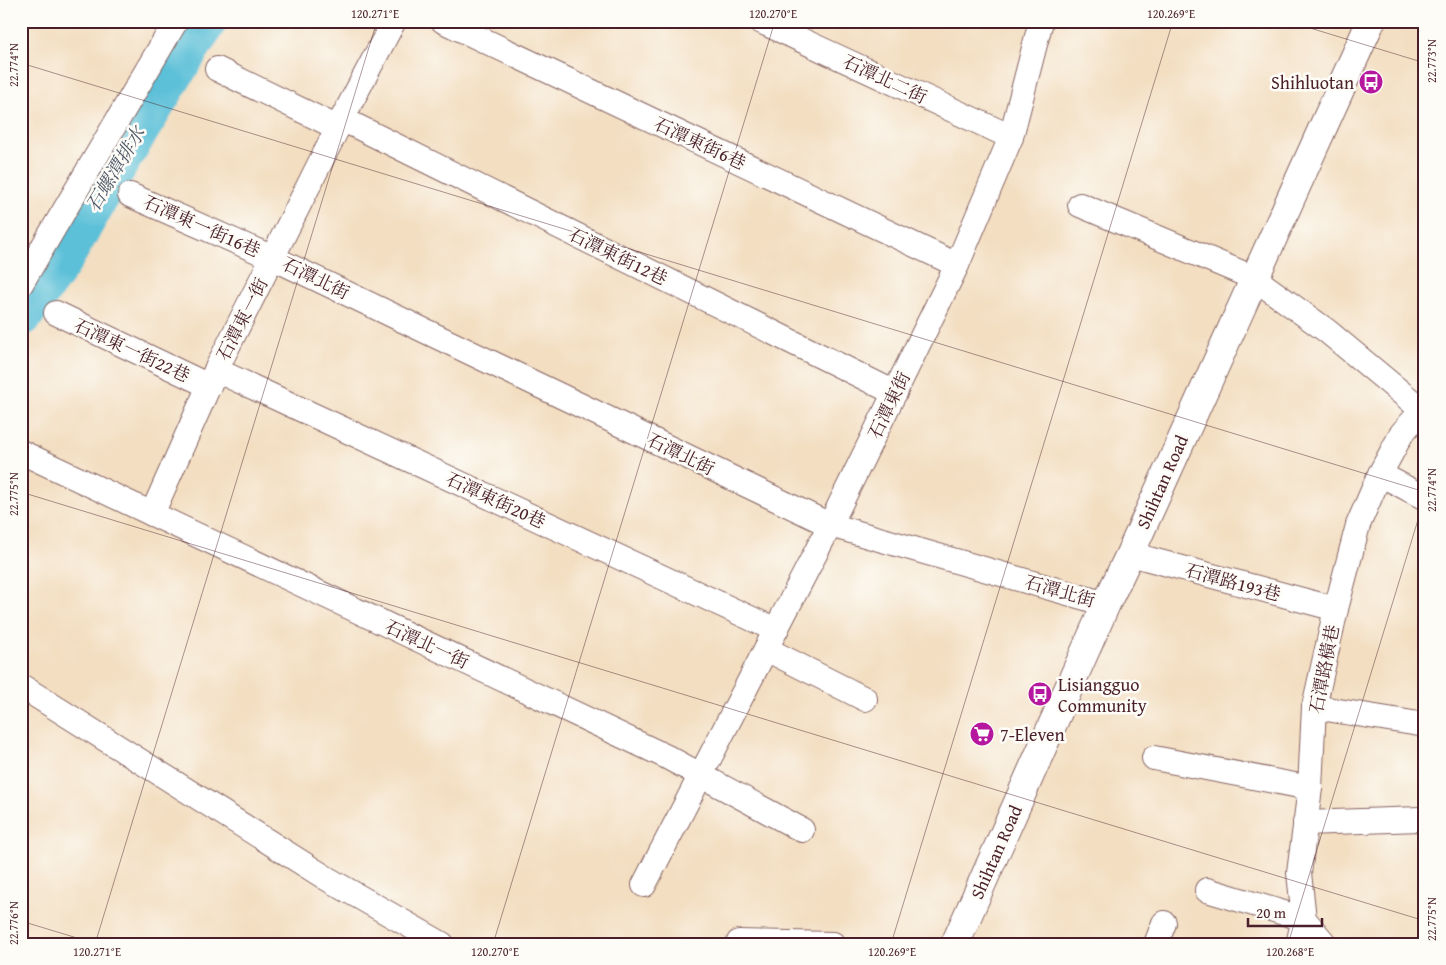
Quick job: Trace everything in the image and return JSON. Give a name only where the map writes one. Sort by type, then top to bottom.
[{"type":"main road","name":"Shihtan Road","points":[[955,944],[1106,604],[1371,21]]},
{"type":"street","points":[[21,284],[176,21]]},
{"type":"street","name":"石潭東一街","points":[[152,514],[212,378],[394,21]]},
{"type":"street","name":"石潭東街6巷","points":[[443,21],[957,265]]},
{"type":"street","name":"石潭北二街","points":[[760,21],[1011,137]]},
{"type":"street","name":"石潭東街","points":[[644,885],[830,525],[957,265],[1011,137],[1040,21]]},
{"type":"street","name":"石潭東街12巷","points":[[217,69],[340,124],[895,393]]},
{"type":"street","name":"石潭東一街16巷","points":[[130,195],[273,258]]},
{"type":"street","points":[[1080,205],[1254,278],[1327,331],[1424,408]]},
{"type":"street","name":"石潭北街","points":[[273,258],[830,525],[1106,604]]},
{"type":"street","name":"石潭東一街22巷","points":[[56,313],[212,378]]},
{"type":"street","name":"石潭東街20巷","points":[[212,378],[771,640],[866,699]]},
{"type":"street","name":"石潭路橫巷","points":[[1304,919],[1299,873],[1310,788],[1314,707],[1336,609],[1358,525],[1380,474],[1402,433],[1424,408]]},
{"type":"street","name":"石潭北一街","points":[[21,452],[667,757],[802,830]]},
{"type":"street","points":[[1380,474],[1425,498]]},
{"type":"street","name":"石潭路193巷","points":[[1130,554],[1336,609]]},
{"type":"street","points":[[21,686],[326,878],[442,944]]},
{"type":"street","points":[[1314,707],[1425,725]]},
{"type":"street","points":[[1154,758],[1310,788]]},
{"type":"street","points":[[1305,823],[1420,819]]},
{"type":"street","points":[[1207,890],[1304,919],[1325,944]]},
{"type":"street","points":[[1298,944],[1304,919]]},
{"type":"street","points":[[739,942],[833,944]]},
{"type":"waterway","name":"石螺潭排水","points":[[21,314],[60,260],[120,156],[204,21]]},
{"type":"place","name":"Shihluotan","points":[[1371,82]]},
{"type":"place","name":"Lisiangguo Community","points":[[1040,694]]},
{"type":"place","name":"7-Eleven","points":[[982,734]]}]
